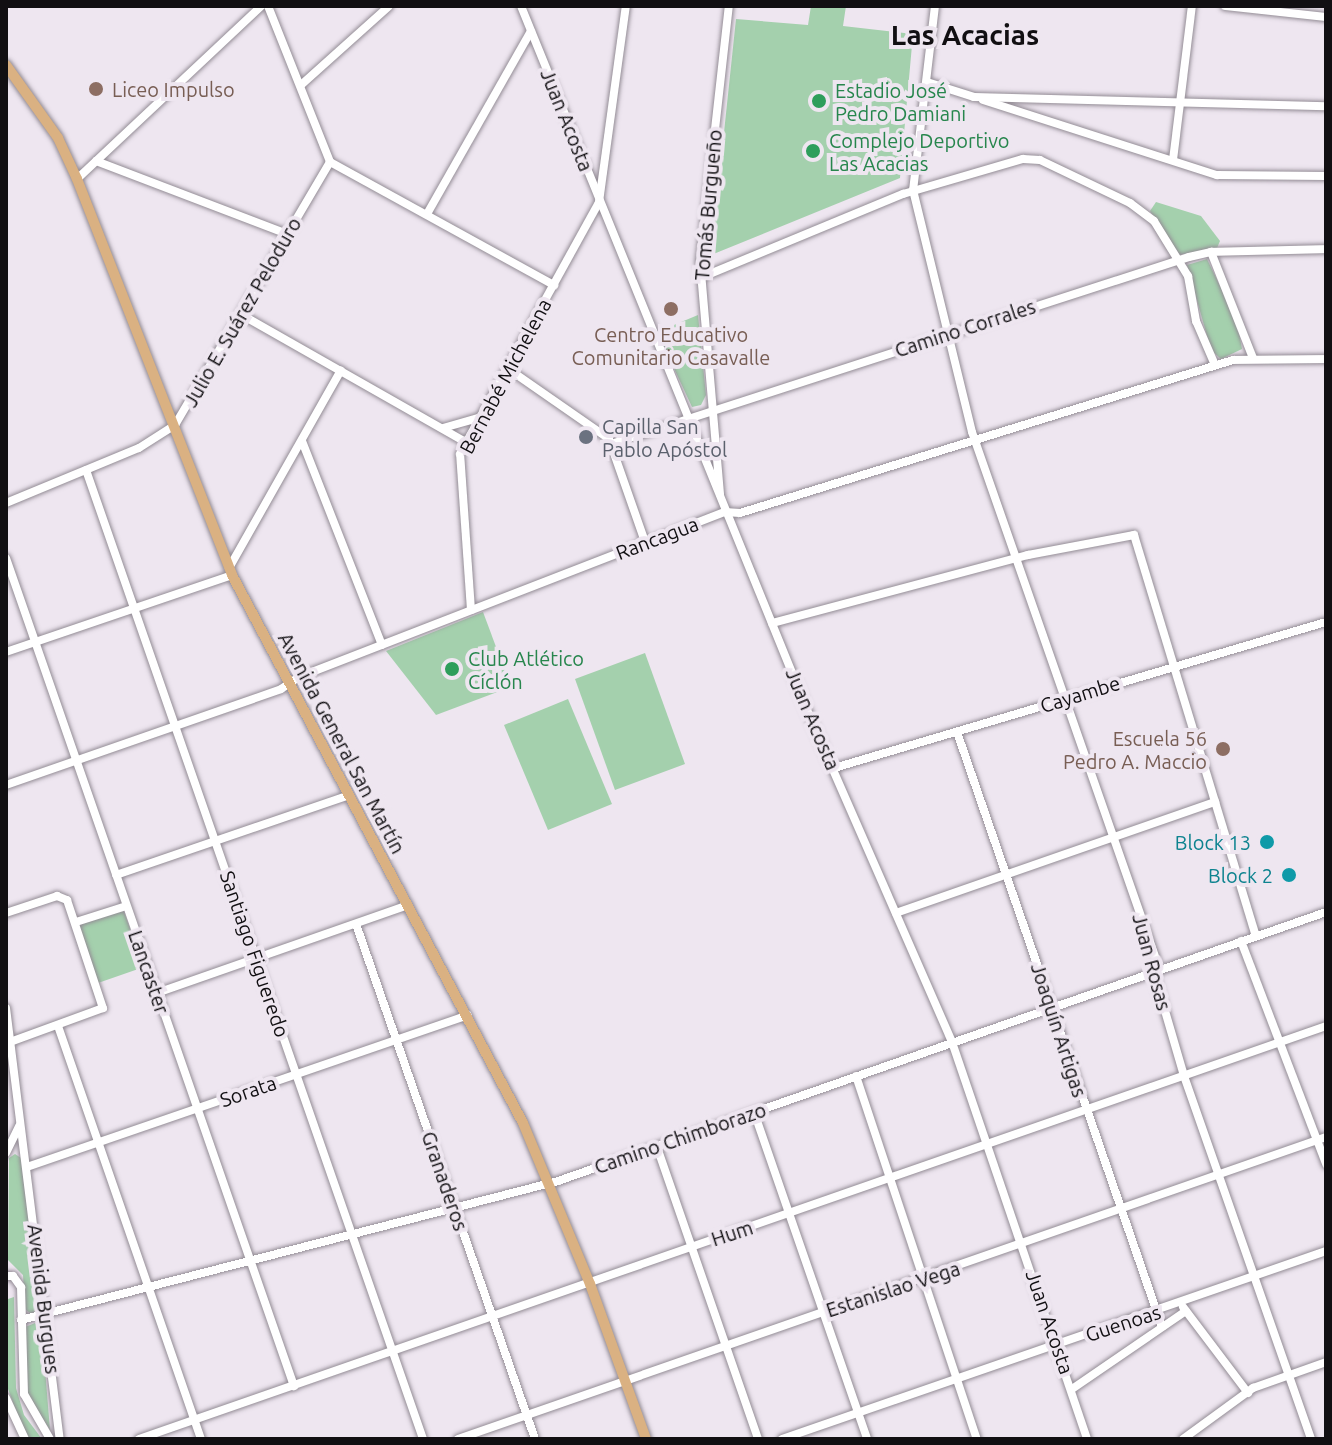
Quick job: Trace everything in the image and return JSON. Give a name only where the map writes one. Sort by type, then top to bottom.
[{"type":"main road","name":"Avenida General San Martín","points":[[6,65],[58,138],[77,179],[230,572],[469,1015],[549,1183],[590,1284],[646,1439]]},
{"type":"street","points":[[77,179],[261,6]]},
{"type":"street","points":[[268,6],[330,162],[554,285]]},
{"type":"street","points":[[301,85],[389,6]]},
{"type":"street","name":"Juan Acosta","points":[[521,6],[725,512],[952,1042],[1058,1344],[1087,1439]]},
{"type":"street","points":[[599,202],[626,6]]},
{"type":"street","name":"Tomás Burgueño","points":[[720,499],[700,278],[729,6]]},
{"type":"street","points":[[913,190],[935,6]]},
{"type":"street","points":[[1173,160],[1192,6]]},
{"type":"street","points":[[1225,6],[1326,17]]},
{"type":"street","points":[[427,214],[531,31]]},
{"type":"street","points":[[927,82],[1225,176],[1326,176]]},
{"type":"street","points":[[974,97],[1326,106]]},
{"type":"street","points":[[1026,115],[1028,97]]},
{"type":"street","points":[[700,278],[913,190],[1023,159],[1040,160],[1146,214],[1162,232],[1176,262],[1188,276],[1196,321],[1215,365]]},
{"type":"street","points":[[96,161],[287,234]]},
{"type":"street","name":"Julio E. Suárez Peloduro","points":[[6,503],[139,448],[175,425],[330,162]]},
{"type":"street","name":"Juan Rosas","points":[[913,190],[976,440],[1114,836],[1157,970],[1184,1076],[1311,1439]]},
{"type":"street","name":"Bernabé Michelena","points":[[471,610],[460,460],[466,442],[599,202]]},
{"type":"street","name":"Camino Corrales","points":[[611,444],[714,408],[1211,252],[1326,249]]},
{"type":"street","points":[[1211,252],[1253,358]]},
{"type":"street","points":[[242,315],[466,442]]},
{"type":"street","name":"Rancagua","points":[[6,785],[289,683],[725,512],[740,513],[1215,365],[1253,358],[1326,359]]},
{"type":"street","points":[[507,368],[591,423],[611,444],[645,542]]},
{"type":"street","points":[[6,652],[135,609],[230,572],[341,370]]},
{"type":"street","points":[[442,428],[479,418]]},
{"type":"street","points":[[302,441],[382,645]]},
{"type":"street","name":"Santiago Figueredo","points":[[86,470],[423,1439]]},
{"type":"street","points":[[772,623],[1019,558],[1125,533],[1136,537],[1256,936]]},
{"type":"street","name":"Lancaster","points":[[6,558],[294,1386]]},
{"type":"street","name":"Cayambe","points":[[834,768],[1326,622]]},
{"type":"street","name":"Joaquín Artigas","points":[[957,732],[1008,874],[1120,1213],[1162,1327]]},
{"type":"street","points":[[116,875],[350,795]]},
{"type":"street","points":[[896,913],[1215,802]]},
{"type":"street","points":[[6,913],[64,897],[76,922],[102,1010],[10,1042]]},
{"type":"street","points":[[157,993],[408,905]]},
{"type":"street","points":[[76,922],[126,906]]},
{"type":"street","name":"Camino Chimborazo","points":[[21,1320],[549,1183],[1326,912]]},
{"type":"street","name":"Granaderos","points":[[356,924],[535,1439]]},
{"type":"street","points":[[1241,941],[1279,1042],[1288,1052],[1322,1139],[1326,1164]]},
{"type":"street","name":"Avenida Burgues","points":[[6,1008],[60,1439]]},
{"type":"street","name":"Sorata","points":[[26,1164],[97,1143],[469,1015]]},
{"type":"street","points":[[58,1026],[201,1439]]},
{"type":"street","name":"Hum","points":[[139,1439],[1326,1026]]},
{"type":"street","points":[[856,1076],[977,1439]]},
{"type":"street","points":[[754,1112],[867,1439]]},
{"type":"street","points":[[7,1152],[20,1123]]},
{"type":"street","name":"Estanislao Vega","points":[[458,1439],[1120,1213],[1322,1139]]},
{"type":"street","points":[[657,1147],[758,1439]]},
{"type":"street","points":[[7,1152],[18,1149],[26,1164]]},
{"type":"street","name":"Guenoas","points":[[782,1439],[1058,1344],[1183,1307],[1253,1276],[1326,1251]]},
{"type":"street","name":"Avenida Burgues","points":[[6,1276],[13,1276],[21,1287],[24,1394],[50,1439]]},
{"type":"street","points":[[1072,1389],[1162,1327],[1183,1307],[1248,1393]]},
{"type":"street","points":[[1183,1439],[1197,1435],[1248,1393],[1326,1362]]},
{"type":"street","points":[[6,1398],[25,1439]]},
{"type":"green space","name":"Complejo Deportivo Las Acacias","points":[[811,6],[846,6],[843,26],[913,34],[900,178],[711,255],[736,19],[808,25]]},
{"type":"green space","points":[[1156,202],[1201,216],[1220,241],[1217,248],[1178,255],[1150,211]]},
{"type":"green space","points":[[1207,259],[1237,321],[1242,349],[1221,359],[1211,350],[1187,265]]},
{"type":"green space","points":[[698,315],[706,395],[701,405],[692,407],[657,332]]},
{"type":"green space","name":"Club Atlético Cíclón","points":[[483,612],[511,687],[436,715],[386,651]]},
{"type":"green space","points":[[645,653],[685,764],[615,790],[575,679]]},
{"type":"green space","points":[[568,699],[612,804],[548,830],[504,725]]},
{"type":"green space","points":[[123,909],[144,967],[98,983],[79,925]]},
{"type":"green space","points":[[15,1154],[21,1158],[40,1308],[31,1314],[25,1309],[23,1275],[8,1260],[9,1158]]},
{"type":"green space","points":[[14,1297],[16,1388],[24,1415],[42,1439],[30,1439],[23,1430],[8,1389],[8,1299]]},
{"type":"green space","points":[[35,1323],[42,1332],[50,1430],[27,1395],[25,1327]]},
{"type":"place","name":"Liceo Impulso","points":[[96,89]]},
{"type":"place","name":"Estadio José Pedro Damiani","points":[[819,101]]},
{"type":"place","name":"Complejo Deportivo Las Acacias","points":[[813,151]]},
{"type":"place","name":"Centro Educativo Comunitario Casavalle","points":[[671,309]]},
{"type":"place","name":"Capilla San Pablo Apóstol","points":[[586,437]]},
{"type":"place","name":"Club Atlético Cíclón","points":[[452,669]]},
{"type":"place","name":"Escuela 56 Pedro A. Maccio","points":[[1223,749]]},
{"type":"place","name":"Block 13","points":[[1267,842]]},
{"type":"place","name":"Block 2","points":[[1289,875]]},
{"type":"district","name":"Las Acacias","points":[[965,35]]}]
